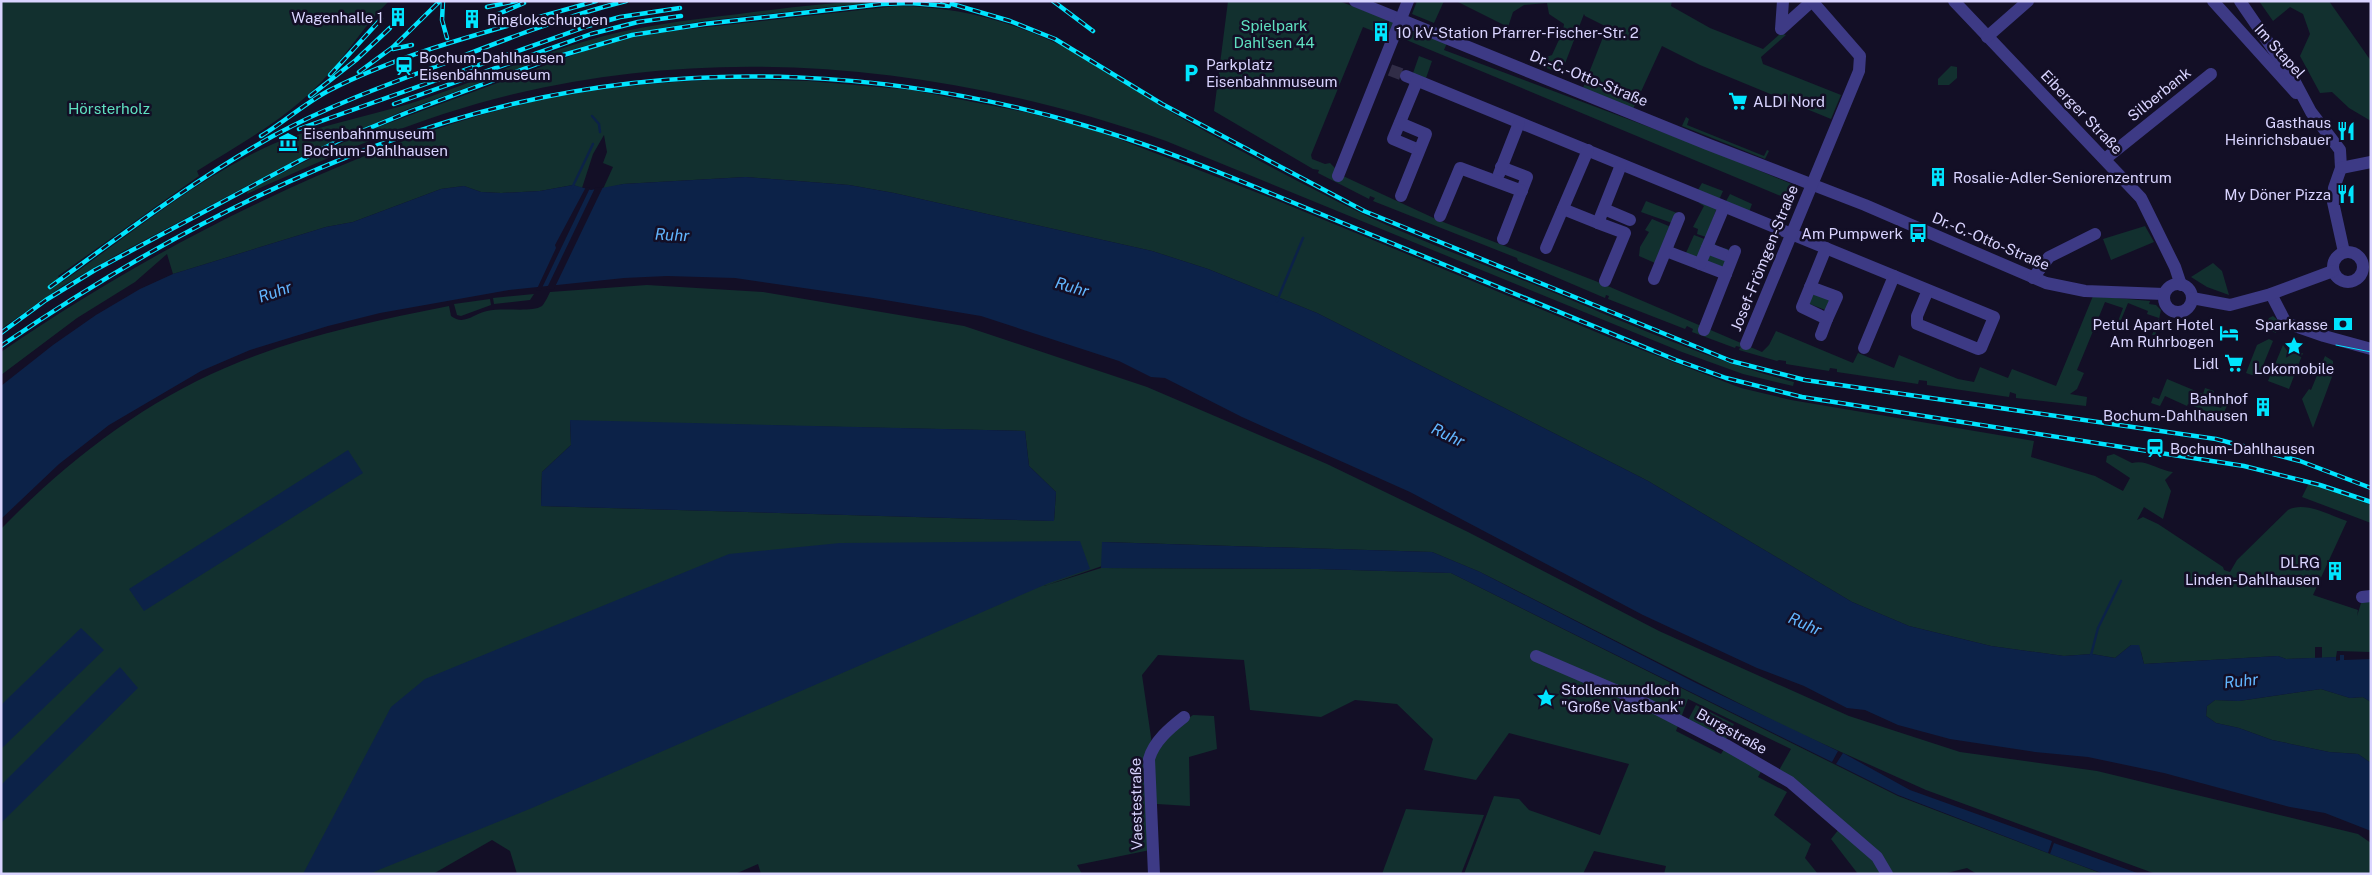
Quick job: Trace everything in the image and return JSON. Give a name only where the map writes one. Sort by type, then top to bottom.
[{"type":"street","name":"Dr.-C.-Otto-Straße","points":[[1355,1],[1864,205],[2033,278],[2060,287],[2086,291],[2164,294]]},
{"type":"street","points":[[1338,176],[1386,68],[1400,18],[1408,1]]},
{"type":"street","points":[[1783,1],[1778,23],[1782,29],[1812,1],[1860,56],[1855,86],[1812,185]]},
{"type":"street","name":"Eiberger Straße","points":[[1954,1],[2142,198],[2175,266],[2181,285]]},
{"type":"street","points":[[1987,37],[2028,1]]},
{"type":"street","name":"Im Stapel","points":[[2213,1],[2293,91],[2304,99]]},
{"type":"street","points":[[2240,1],[2294,80],[2304,99],[2339,147],[2342,158],[2341,168],[2332,202],[2344,252]]},
{"type":"street","name":"Silberbank","points":[[2105,159],[2211,74]]},
{"type":"street","points":[[1401,196],[1419,150],[1393,139],[1400,123],[1411,78],[1994,317],[1981,348],[1978,349],[1917,324],[1917,316],[1928,290]]},
{"type":"street","points":[[1496,181],[1519,123]]},
{"type":"street","points":[[1546,248],[1588,150]]},
{"type":"street","points":[[2341,168],[2371,162]]},
{"type":"street","points":[[1598,223],[1621,164]]},
{"type":"street","points":[[1501,167],[1527,177],[1503,239]]},
{"type":"street","points":[[1440,216],[1460,168],[1522,191]]},
{"type":"street","name":"Josef-Frömgen-Straße","points":[[1746,344],[1790,234],[1812,185]]},
{"type":"street","points":[[1700,264],[1724,206]]},
{"type":"street","points":[[1563,209],[1625,232]]},
{"type":"street","points":[[1604,209],[1632,215],[1605,281]]},
{"type":"street","points":[[1654,279],[1679,218]]},
{"type":"street","points":[[2033,278],[2049,257],[2095,234]]},
{"type":"street","points":[[1704,330],[1726,274],[1730,253],[1707,248]]},
{"type":"street","points":[[1826,248],[1802,307],[1827,319]]},
{"type":"street","points":[[1666,251],[1726,274]]},
{"type":"street","points":[[2344,252],[2352,252],[2360,258],[2366,278],[2347,282],[2337,278],[2333,271],[2334,259],[2344,252]]},
{"type":"street","points":[[2192,298],[2230,305],[2271,294],[2333,271]]},
{"type":"street","points":[[1864,348],[1894,276]]},
{"type":"street","points":[[2181,285],[2189,289],[2192,298],[2187,308],[2176,312],[2167,306],[2164,294],[2172,286],[2181,285]]},
{"type":"street","points":[[1810,287],[1837,297],[1821,335]]},
{"type":"street","points":[[2271,294],[2286,323],[2371,349]]},
{"type":"street","name":"Burgstraße","points":[[1536,656],[1643,702],[1726,745],[1790,782],[1877,857],[1887,874]]},
{"type":"street","name":"Vaestestraße","points":[[1154,874],[1149,759],[1151,750],[1170,728],[1184,717]]},
{"type":"green space","name":"Hörsterholz","points":[[1,1],[389,1],[332,70],[294,107],[263,130],[197,171],[199,176],[58,276],[62,282],[154,215],[201,184],[250,155],[291,137],[418,101],[544,54],[624,31],[681,21],[794,7],[885,1],[703,21],[631,33],[571,50],[405,110],[313,151],[122,252],[64,285],[1,329]]},
{"type":"green space","name":"Spielpark Dahl’sen 44","points":[[1228,1],[1339,1],[1394,22],[1388,37],[1363,27],[1311,155],[1312,159],[1325,164],[1330,163],[1343,176],[1438,220],[1603,284],[1762,352],[1769,345],[1776,331],[1853,363],[1858,353],[1894,368],[1899,355],[1958,379],[1974,382],[1980,367],[2008,378],[2012,369],[2056,386],[2093,296],[2150,301],[2149,304],[2156,305],[2161,310],[2156,333],[2152,335],[2159,318],[2147,314],[2148,311],[2128,303],[2119,325],[2117,324],[2123,308],[2105,302],[2077,370],[2084,373],[2077,389],[2070,394],[2087,397],[2086,406],[2016,398],[2016,394],[2010,392],[2009,397],[1927,385],[1927,381],[1919,380],[1918,384],[1837,372],[1837,369],[1830,368],[1829,371],[1786,364],[1786,361],[1777,361],[1739,350],[1740,347],[1736,346],[1735,348],[1692,332],[1693,329],[1687,326],[1685,329],[1608,299],[1609,296],[1606,295],[1605,298],[1518,261],[1517,258],[1373,201],[1375,198],[1370,196],[1369,199],[1318,173],[1319,170],[1313,169],[1214,111]]},
{"type":"green space","points":[[1417,1],[1444,1],[1434,23],[1412,14]]},
{"type":"green space","points":[[1456,1],[1672,1],[1671,6],[1710,28],[1763,49],[1781,33],[1786,35],[1761,57],[1763,64],[1841,95],[1831,119],[1700,65],[1662,46],[1633,109],[1583,88],[1607,27],[1584,14],[1561,74],[1532,62],[1552,55],[1563,31],[1564,24],[1549,14],[1547,3],[1524,5],[1513,12],[1508,27]]},
{"type":"green space","points":[[2259,1],[2329,1],[2371,61],[2371,121],[2349,108],[2332,92],[2320,93],[2300,56],[2310,34],[2303,14],[2290,7],[2273,21]]},
{"type":"green space","points":[[896,6],[945,9],[969,14],[1016,27],[1039,36],[1084,57],[1164,108],[1212,135],[1377,221],[1699,352],[1794,382],[1793,386],[1743,374],[1682,352],[1166,141],[1087,116],[1007,96],[925,80],[843,71],[760,67],[678,69],[596,78],[514,94],[445,113],[345,151],[247,194],[248,190],[362,133],[592,48],[633,37],[672,31]]},
{"type":"green space","points":[[1406,31],[1416,32],[1447,43],[1444,50],[1705,148],[1794,185],[1788,199],[1404,39],[1405,35],[1402,34]]},
{"type":"green space","points":[[1419,56],[1432,61],[1425,81],[1412,76]]},
{"type":"green space","points":[[1951,66],[1957,67],[1957,78],[1949,85],[1938,85],[1938,79]]},
{"type":"green space","points":[[738,79],[809,81],[912,90],[1029,113],[1098,131],[1271,198],[1613,339],[1741,388],[1791,400],[2034,441],[2031,457],[2095,476],[2123,491],[2130,478],[2106,462],[2107,456],[2114,454],[2132,463],[2142,462],[2173,472],[2165,480],[2171,491],[2163,519],[2144,507],[2137,520],[2143,517],[2158,524],[2223,567],[2224,570],[2230,572],[2237,560],[2288,510],[2302,507],[2325,513],[2347,521],[2313,595],[2358,610],[2357,616],[2362,600],[2371,596],[2371,652],[2337,651],[2336,657],[2322,658],[2322,647],[2315,647],[2315,658],[2286,659],[2278,656],[2144,664],[2141,652],[2131,645],[2115,658],[2092,654],[2064,656],[1991,646],[1909,626],[1852,602],[1648,481],[1317,313],[1208,269],[1152,251],[894,193],[849,185],[746,177],[623,184],[603,189],[613,167],[603,163],[607,152],[604,135],[593,154],[582,188],[573,185],[540,191],[501,193],[481,192],[464,186],[441,189],[353,222],[326,227],[173,274],[167,254],[135,282],[77,318],[1,375],[1,352],[107,284],[178,244],[252,206],[373,153],[458,122],[515,106],[570,94],[626,86]]},
{"type":"green space","points":[[1686,117],[1689,119],[1687,125],[1764,156],[1767,150],[1769,151],[1765,159],[1682,126]]},
{"type":"green space","points":[[1702,183],[1723,191],[1719,200],[1698,190]]},
{"type":"green space","points":[[1730,194],[1752,204],[1749,212],[1725,203]]},
{"type":"green space","points":[[1701,200],[1718,205],[1706,237],[1697,234],[1698,229],[1693,227],[1704,206],[1699,203]]},
{"type":"green space","points":[[1646,201],[1677,213],[1672,223],[1641,212]]},
{"type":"green space","points":[[1652,219],[1671,227],[1655,263],[1639,256],[1640,247],[1649,232],[1645,230]]},
{"type":"green space","points":[[2145,226],[2154,242],[2111,260],[2103,239]]},
{"type":"green space","points":[[1694,235],[1715,243],[1716,246],[1735,251],[1725,268],[1686,253]]},
{"type":"green space","points":[[2213,263],[2222,271],[2229,295],[2207,287],[2191,277]]},
{"type":"green space","points":[[647,285],[763,292],[964,326],[1147,387],[1327,464],[1468,532],[1659,631],[1849,716],[1960,752],[2097,771],[2358,834],[2371,843],[2371,874],[2156,874],[1926,790],[1792,730],[1480,572],[1432,552],[1103,542],[1105,565],[1044,586],[1101,568],[1318,569],[1451,573],[1898,796],[2103,874],[1977,874],[1967,868],[1943,874],[1858,874],[1831,839],[1840,828],[1778,772],[1791,749],[1688,699],[1676,731],[1721,754],[1724,749],[1762,770],[1758,777],[1787,792],[1774,815],[1811,844],[1805,858],[1818,874],[1664,874],[1666,866],[1594,851],[1583,874],[1464,874],[1494,796],[1519,799],[1529,810],[1600,835],[1629,764],[1509,733],[1476,780],[1424,770],[1433,739],[1397,704],[1355,700],[1321,717],[1250,710],[1244,660],[1158,655],[1142,675],[1153,751],[1170,731],[1193,715],[1214,716],[1217,749],[1189,757],[1190,806],[1157,804],[1150,850],[1077,865],[1082,874],[761,874],[758,864],[735,874],[517,874],[510,851],[492,840],[433,874],[1,874],[1,529],[51,481],[106,437],[164,399],[225,368],[279,347],[335,331],[449,306],[451,316],[460,320],[494,310],[537,308],[543,305],[550,292]],"holes":[[[570,421],[1025,431],[1029,466],[1056,492],[1054,521],[541,506],[542,472],[571,445]]]},
{"type":"green space","points":[[1812,290],[1833,299],[1828,311],[1807,303]]},
{"type":"green space","points":[[534,294],[530,300],[494,304],[493,298]]},
{"type":"green space","points":[[490,299],[491,305],[461,316],[457,315],[454,304]]},
{"type":"green space","points":[[2273,316],[2279,321],[2276,333],[2264,328],[2269,318]]},
{"type":"green space","points":[[2269,339],[2273,341],[2259,375],[2255,376],[2246,373],[2257,345]]},
{"type":"green space","points":[[2283,345],[2288,352],[2295,354],[2303,353],[2289,389],[2268,381]]},
{"type":"green space","points":[[2325,356],[2333,361],[2333,374],[2313,428],[2302,399],[2309,389],[2311,390]]},
{"type":"green space","points":[[2167,379],[2203,394],[2205,388],[2214,391],[2209,404],[2221,408],[2225,398],[2230,400],[2223,414],[2214,414],[2188,404],[2187,406],[2165,396],[2160,406],[2151,403],[2153,397],[2159,399]]},
{"type":"green space","points":[[2309,483],[2343,493],[2371,505],[2371,523],[2302,497]]},
{"type":"green space","points":[[2321,689],[2350,698],[2363,697],[2371,702],[2371,763],[2358,754],[2329,752],[2272,740],[2239,728],[2216,723],[2206,716],[2207,706],[2215,700],[2239,701]]},
{"type":"green space","points":[[1696,705],[1734,724],[1725,741],[1687,722]]},
{"type":"green space","points":[[1406,809],[1484,815],[1461,874],[1382,874]]},
{"type":"water","name":"Ruhr","points":[[746,177],[849,185],[894,193],[1152,251],[1208,269],[1317,313],[1648,481],[1852,602],[1909,626],[1991,646],[2064,656],[2092,654],[2115,658],[2131,645],[2139,645],[2144,664],[2278,656],[2286,659],[2336,657],[2336,661],[2340,660],[2340,655],[2344,655],[2344,660],[2371,659],[2371,702],[2363,697],[2350,698],[2321,689],[2239,701],[2215,700],[2207,706],[2206,716],[2216,723],[2239,728],[2272,740],[2329,752],[2358,754],[2371,763],[2371,831],[2325,813],[2290,807],[2164,773],[2088,757],[2035,752],[1950,739],[1898,725],[1865,710],[1847,708],[1804,686],[1757,668],[1643,615],[1410,492],[1242,417],[1165,378],[1151,377],[1119,361],[981,316],[735,278],[667,276],[624,278],[509,290],[380,313],[328,326],[250,350],[201,371],[109,425],[59,464],[1,519],[1,386],[53,345],[96,315],[140,289],[173,274],[326,227],[353,222],[441,189],[464,186],[481,192],[501,193],[540,191],[573,185],[591,190],[623,184]]},
{"type":"water","points":[[570,420],[1025,431],[1029,466],[1056,492],[1054,521],[541,506],[542,472],[571,445]]},
{"type":"water","points":[[348,450],[363,473],[144,611],[129,589]]},
{"type":"water","points":[[1080,541],[1090,569],[1049,583],[532,808],[369,874],[303,874],[391,707],[425,679],[729,554],[840,543]]},
{"type":"water","points":[[1102,542],[1432,552],[1480,572],[1696,683],[1838,751],[1832,762],[1451,573],[1318,569],[1101,568]]},
{"type":"water","points":[[81,628],[104,650],[1,749],[1,705]]},
{"type":"water","points":[[120,667],[138,688],[1,823],[1,785]]},
{"type":"water","points":[[1843,753],[1910,790],[2052,841],[2048,853],[1898,795],[1836,764]]},
{"type":"water","points":[[2054,843],[2140,874],[2104,874],[2050,854]]},
{"type":"pier","points":[[586,187],[590,188],[541,290],[536,291],[556,248],[555,245]]},
{"type":"pier","points":[[603,187],[554,289],[546,290],[595,188]]},
{"type":"waterway","points":[[592,116],[599,124],[600,132]]},
{"type":"waterway","points":[[572,188],[593,144]]},
{"type":"waterway","points":[[1277,301],[1303,238]]},
{"type":"waterway","points":[[2091,655],[2098,628],[2121,581]]},
{"type":"tunnel","points":[[1390,70],[1406,76]]},
{"type":"tram line","points":[[2336,345],[2371,352]]},
{"type":"railway","points":[[359,72],[393,47],[440,1]]},
{"type":"railway","points":[[443,1],[442,20],[447,38]]},
{"type":"railway","points":[[487,7],[516,1]]},
{"type":"railway","points":[[261,136],[328,91],[393,62],[426,50],[596,1]]},
{"type":"railway","points":[[50,287],[187,189],[293,125],[355,98],[509,38],[579,14],[626,1]]},
{"type":"railway","points":[[942,1],[1010,21],[1055,39],[1162,104],[1364,211],[1731,361],[1805,380],[2216,439],[2300,461],[2371,488]]},
{"type":"railway","points":[[1053,1],[1093,31]]},
{"type":"railway","points":[[491,17],[524,3]]},
{"type":"railway","points":[[1,333],[46,300],[95,270],[338,141],[406,113],[553,58],[632,35],[704,24],[882,4],[910,3],[949,6]]},
{"type":"railway","points":[[299,129],[588,26],[620,17],[680,8]]},
{"type":"railway","points":[[394,104],[591,34],[638,22],[681,16]]},
{"type":"railway","points":[[330,75],[381,19]]},
{"type":"railway","points":[[310,96],[356,60],[390,28]]},
{"type":"railway","points":[[393,49],[412,45]]},
{"type":"railway","points":[[1,346],[121,269],[248,201],[314,171],[381,144],[448,121],[517,103],[586,89],[656,81],[727,77],[798,77],[868,82],[1008,105],[1076,123],[1140,143],[1234,179],[1676,360],[1726,378],[1802,397],[2244,466],[2320,485],[2371,502]]},
{"type":"place","name":"Wagenhalle 1","points":[[398,17]]},
{"type":"place","name":"Ringlokschuppen","points":[[472,19]]},
{"type":"place","name":"10 kV-Station Pfarrer-Fischer-Str. 2","points":[[1381,32]]},
{"type":"place","name":"Bochum-Dahlhausen Eisenbahnmuseum","points":[[404,66]]},
{"type":"place","name":"Parkplatz Eisenbahnmuseum","points":[[1191,73]]},
{"type":"place","name":"ALDI Nord","points":[[1738,101]]},
{"type":"place","name":"Gasthaus Heinrichsbauer","points":[[2346,131]]},
{"type":"place","name":"Eisenbahnmuseum Bochum-Dahlhausen","points":[[288,142]]},
{"type":"place","name":"Rosalie-Adler-Seniorenzentrum","points":[[1938,177]]},
{"type":"place","name":"My Döner Pizza","points":[[2346,194]]},
{"type":"place","name":"Am Pumpwerk","points":[[1918,233]]},
{"type":"place","name":"Sparkasse","points":[[2343,324]]},
{"type":"place","name":"Petul Apart Hotel Am Ruhrbogen","points":[[2229,333]]},
{"type":"place","name":"Lokomobile","points":[[2294,346]]},
{"type":"place","name":"Lidl","points":[[2234,363]]},
{"type":"place","name":"Bahnhof Bochum-Dahlhausen","points":[[2263,407]]},
{"type":"place","name":"Bochum-Dahlhausen","points":[[2155,448]]},
{"type":"place","name":"DLRG Linden-Dahlhausen","points":[[2335,571]]},
{"type":"place","name":"Stollenmundloch \"Große Vastbank\"","points":[[1546,698]]}]
